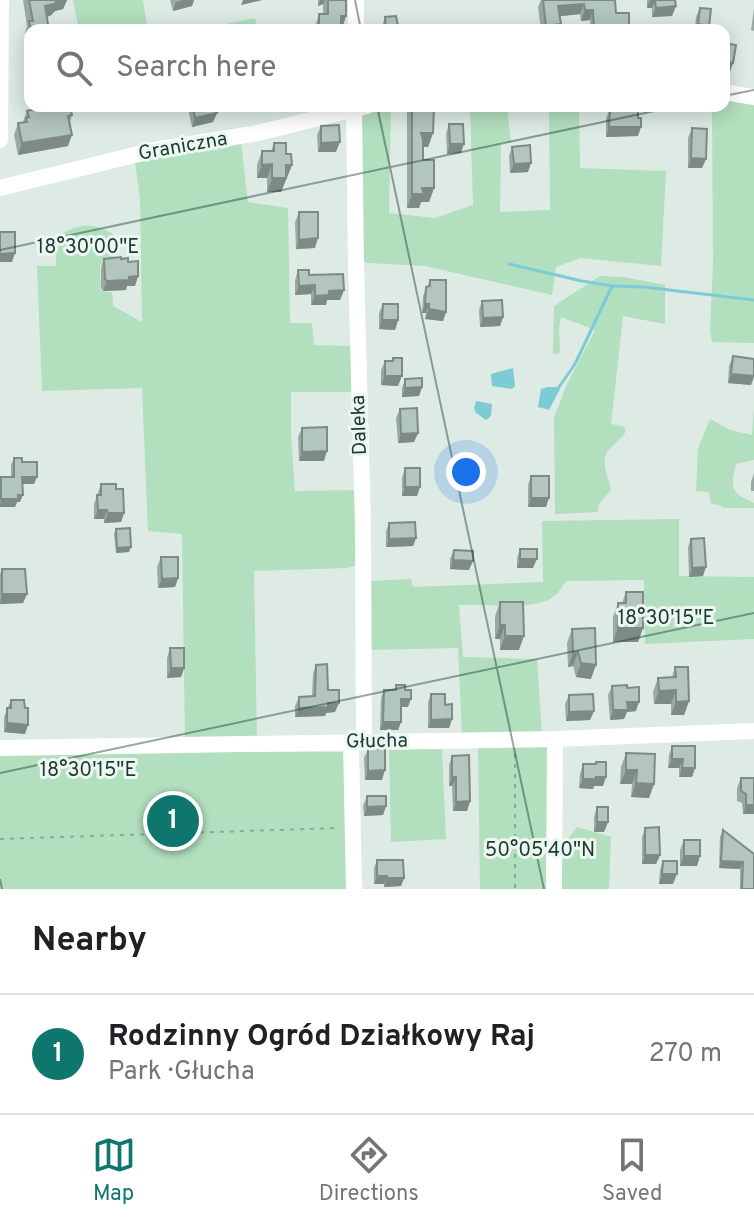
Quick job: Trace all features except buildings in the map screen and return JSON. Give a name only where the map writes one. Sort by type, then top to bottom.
[{"type":"street","points":[[0,140],[1,0]]},
{"type":"street","points":[[356,0],[356,24]]},
{"type":"street","points":[[730,93],[754,97]]},
{"type":"street","name":"Graniczna","points":[[0,188],[155,150],[258,133],[339,112]]},
{"type":"street","name":"Daleka","points":[[354,889],[363,525],[356,266],[358,112]]},
{"type":"street","name":"Głucha","points":[[0,748],[555,739],[754,731]]},
{"type":"street","points":[[554,889],[555,739]]},
{"type":"path","points":[[515,751],[515,889]]},
{"type":"path","points":[[0,839],[343,828]]},
{"type":"green space","points":[[73,0],[143,0],[147,24],[78,24]]},
{"type":"green space","points":[[255,18],[256,24],[227,24]]},
{"type":"green space","points":[[730,101],[754,103],[754,343],[712,342],[712,112],[730,112]]},
{"type":"green space","points":[[359,112],[391,112],[389,213],[435,218],[473,205],[470,112],[508,112],[511,143],[501,143],[500,212],[550,210],[549,112],[579,112],[580,168],[666,171],[661,266],[580,258],[556,267],[552,295],[425,266],[359,260]]},
{"type":"green space","points":[[241,142],[248,202],[288,208],[290,323],[312,323],[314,345],[354,346],[355,392],[291,392],[291,434],[295,491],[359,490],[358,565],[254,571],[257,744],[185,743],[182,534],[148,531],[142,388],[42,391],[37,266],[56,266],[57,236],[72,229],[91,226],[113,234],[113,264],[100,265],[101,291],[112,292],[113,306],[142,322],[140,199],[135,162]]},
{"type":"green space","points":[[600,276],[665,285],[665,324],[623,316],[611,424],[623,426],[626,431],[606,456],[605,466],[611,490],[599,504],[598,512],[555,514],[554,418],[566,386],[595,330],[561,317],[560,353],[553,354],[554,306]]},
{"type":"green space","points":[[754,409],[754,460],[736,464],[733,484],[737,493],[754,503],[754,508],[724,508],[711,504],[709,492],[696,491],[698,448],[710,419],[730,430],[752,435]]},
{"type":"green space","points":[[679,519],[679,576],[754,577],[754,639],[645,644],[644,580],[566,581],[556,595],[535,604],[459,605],[463,657],[537,659],[542,733],[462,735],[458,648],[369,650],[369,581],[411,579],[413,587],[543,582],[542,521]]},
{"type":"green space","points":[[552,743],[551,889],[480,889],[478,746]]},
{"type":"green space","points":[[389,748],[442,749],[446,839],[391,842]]},
{"type":"green space","points":[[344,752],[349,889],[0,889],[0,755]]},
{"type":"green space","points":[[577,827],[611,837],[609,889],[560,889],[560,850]]},
{"type":"water","points":[[513,368],[515,386],[512,389],[492,386],[491,374]]},
{"type":"water","points":[[541,389],[560,389],[549,410],[538,407]]},
{"type":"water","points":[[476,401],[492,404],[491,416],[486,420],[476,413]]},
{"type":"waterway","points":[[509,264],[612,286],[754,300]]},
{"type":"waterway","points":[[559,387],[575,364],[612,286]]},
{"type":"place","name":"Rodzinny Ogród Działkowy Raj","points":[[173,821]]}]
